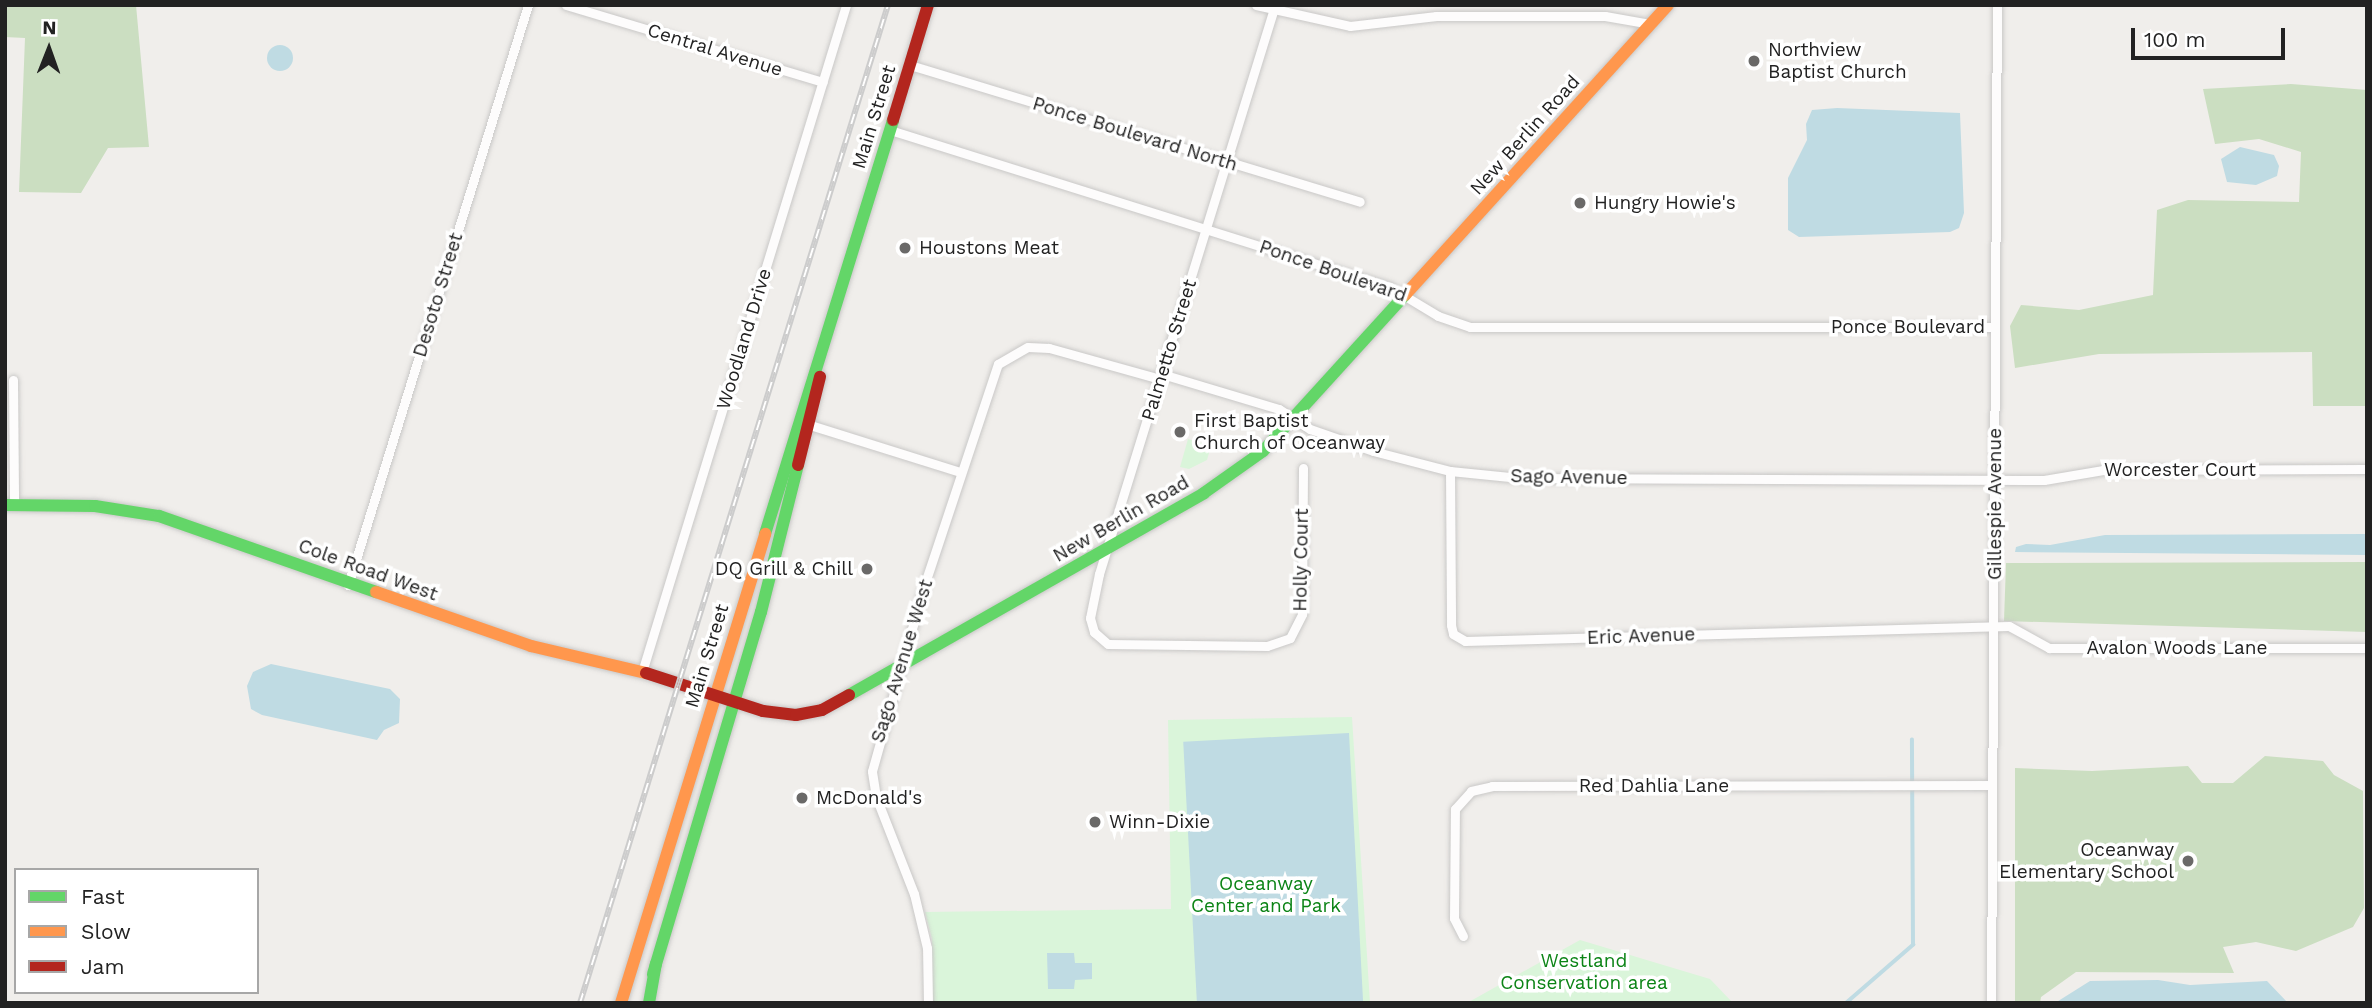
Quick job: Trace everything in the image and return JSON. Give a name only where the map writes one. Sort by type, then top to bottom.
[{"type":"main road","name":"Main Street","points":[[621,1003],[928,5]]},
{"type":"main road","name":"New Berlin Road","points":[[715,695],[763,711],[811,713],[848,699],[1110,548],[1238,470],[1295,419],[1668,5]]},
{"type":"main road","name":"Main Street","points":[[643,1003],[734,702],[810,425],[831,321]]},
{"type":"main road","name":"Cole Road West","points":[[9,505],[95,506],[159,516],[224,535],[348,585],[483,632],[642,672],[715,695]]},
{"type":"main road","points":[[649,1003],[656,964]]},
{"type":"street","name":"Desoto Street","points":[[348,585],[528,5]]},
{"type":"street","name":"Central Avenue","points":[[566,5],[823,82]]},
{"type":"street","name":"Woodland Drive","points":[[642,672],[846,5]]},
{"type":"street","points":[[1256,5],[1350,26],[1436,16],[1605,16],[1651,24]]},
{"type":"street","name":"Gillespie Avenue","points":[[1991,1003],[1997,5]]},
{"type":"street","name":"Palmetto Street","points":[[1156,645],[1108,644],[1094,632],[1092,602],[1274,8]]},
{"type":"street","name":"Ponce Boulevard North","points":[[910,65],[1360,202]]},
{"type":"street","name":"Ponce Boulevard","points":[[890,130],[1408,294],[1438,316],[1471,327],[1995,327]]},
{"type":"street","name":"Sago Avenue","points":[[998,364],[1028,347],[1049,348],[1279,409],[1310,429],[1373,451],[1450,471],[1520,478],[1994,477]]},
{"type":"street","name":"Sago Avenue West","points":[[928,1003],[927,948],[914,894],[876,797],[872,771],[876,746],[960,472],[998,364]]},
{"type":"street","points":[[9,505],[13,380]]},
{"type":"street","points":[[810,425],[960,472]]},
{"type":"street","name":"Holly Court","points":[[1156,645],[1267,646],[1279,644],[1298,629],[1302,614],[1303,468]]},
{"type":"street","name":"Worcester Court","points":[[1994,477],[2044,480],[2103,470],[2367,469]]},
{"type":"street","name":"Eric Avenue","points":[[1450,471],[1451,625],[1453,634],[1465,641],[1994,626]]},
{"type":"street","name":"Avalon Woods Lane","points":[[1994,626],[2009,626],[2049,648],[2367,648]]},
{"type":"street","name":"Red Dahlia Lane","points":[[1463,936],[1454,918],[1455,809],[1471,790],[1492,786],[1991,785]]},
{"type":"green space","points":[[5,5],[136,5],[149,147],[108,148],[81,193],[19,192],[25,38],[5,37]]},
{"type":"green space","points":[[2291,84],[2367,90],[2367,406],[2313,406],[2312,352],[2099,354],[2015,368],[2010,326],[2021,305],[2079,310],[2153,295],[2157,210],[2188,200],[2299,202],[2301,152],[2259,139],[2215,144],[2203,89]]},
{"type":"green space","points":[[1188,439],[1211,446],[1207,460],[1189,469],[1180,467]]},
{"type":"green space","points":[[2367,562],[2367,632],[2004,621],[2006,563]]},
{"type":"green space","name":"Oceanway Center and Park","points":[[1352,717],[1370,1003],[932,1003],[932,939],[925,912],[1171,909],[1168,720]]},
{"type":"green space","name":"Oceanway Elementary School","points":[[2265,756],[2323,761],[2334,775],[2363,791],[2364,908],[2353,927],[2296,951],[2256,942],[2223,947],[2234,973],[2076,972],[2041,997],[2040,1003],[2015,1003],[2015,768],[2092,771],[2188,766],[2202,783],[2233,783]]},
{"type":"green space","name":"Westland Conservation area","points":[[1580,940],[1710,979],[1733,1003],[1467,1003]]},
{"type":"water","points":[[280,45],[289,49],[293,58],[289,67],[280,71],[271,67],[267,58],[271,49]]},
{"type":"water","points":[[1837,108],[1960,113],[1964,213],[1959,228],[1950,232],[1799,237],[1788,230],[1788,178],[1807,140],[1806,124],[1812,110]]},
{"type":"water","points":[[2240,147],[2274,155],[2279,166],[2277,176],[2256,185],[2227,182],[2221,159]]},
{"type":"water","points":[[2367,534],[2367,555],[2015,552],[2016,547],[2026,544],[2050,545],[2105,535]]},
{"type":"water","points":[[271,664],[390,689],[400,699],[399,723],[384,730],[377,740],[262,715],[251,709],[247,686],[253,672]]},
{"type":"water","points":[[1349,733],[1363,1003],[1197,1003],[1183,742]]},
{"type":"water","points":[[1047,953],[1074,953],[1075,963],[1092,963],[1092,979],[1075,980],[1074,989],[1048,989]]},
{"type":"water","points":[[2158,980],[2190,985],[2267,981],[2288,1003],[2055,1003],[2090,981]]},
{"type":"waterway","points":[[1846,1003],[1913,945],[1912,740]]},
{"type":"railway","points":[[580,1003],[888,5]]},
{"type":"traffic: fast","points":[[765,534],[893,120]]},
{"type":"traffic: fast","points":[[849,695],[1204,493],[1263,451],[1405,295]]},
{"type":"traffic: fast","points":[[653,974],[761,612],[798,465]]},
{"type":"traffic: fast","points":[[5,505],[95,506],[159,516],[376,592]]},
{"type":"traffic: fast","points":[[649,1003],[656,964]]},
{"type":"traffic: slow","points":[[1405,295],[1668,5]]},
{"type":"traffic: slow","points":[[621,1003],[765,534]]},
{"type":"traffic: slow","points":[[376,592],[531,646],[646,673]]},
{"type":"traffic: jam","points":[[893,120],[928,5]]},
{"type":"traffic: jam","points":[[798,465],[820,377]]},
{"type":"traffic: jam","points":[[646,673],[763,711],[796,715],[822,710],[849,695]]},
{"type":"place","name":"Northview Baptist Church","points":[[1754,61]]},
{"type":"place","name":"Hungry Howie's","points":[[1580,203]]},
{"type":"place","name":"Houstons Meat","points":[[905,248]]},
{"type":"place","name":"First Baptist Church of Oceanway","points":[[1180,432]]},
{"type":"place","name":"DQ Grill & Chill","points":[[867,569]]},
{"type":"place","name":"McDonald's","points":[[802,798]]},
{"type":"place","name":"Winn-Dixie","points":[[1095,822]]},
{"type":"place","name":"Oceanway Elementary School","points":[[2188,861]]}]
